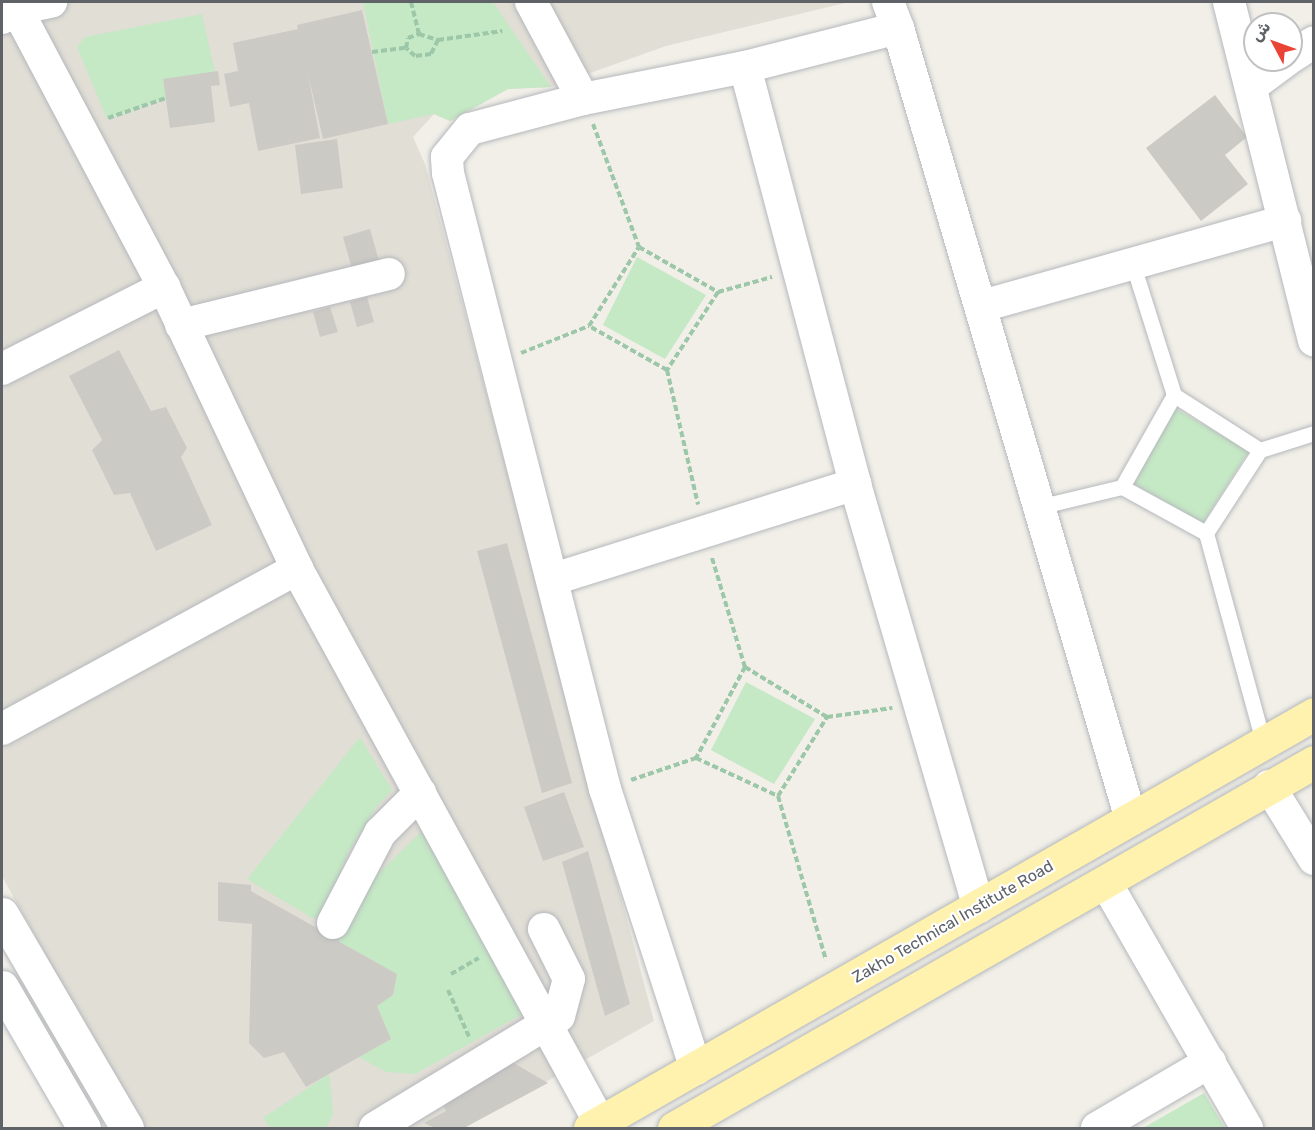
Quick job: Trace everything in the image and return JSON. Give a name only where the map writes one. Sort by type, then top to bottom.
[{"type":"main road","name":"Zakho Technical Institute Road","points":[[595,1126],[835,991],[1131,819],[1264,745],[1314,714]]},
{"type":"main road","points":[[674,1128],[1314,762]]},
{"type":"main road","points":[[2,914],[127,1128]]},
{"type":"main road","points":[[2,987],[84,1128]]},
{"type":"street","points":[[51,2],[10,9],[165,287],[297,569],[545,1025],[595,1126]]},
{"type":"street","points":[[531,2],[583,99]]},
{"type":"street","points":[[1229,2],[1286,221],[1314,341]]},
{"type":"street","points":[[696,1069],[605,789],[554,579],[496,363],[447,157],[470,129],[583,99],[745,67],[893,15],[982,306],[1038,507],[1131,819]]},
{"type":"street","points":[[745,67],[855,484],[980,907]]},
{"type":"street","points":[[1252,86],[1271,72]]},
{"type":"street","points":[[982,306],[1286,221]]},
{"type":"street","points":[[181,325],[389,274]]},
{"type":"street","points":[[2,369],[165,287]]},
{"type":"street","points":[[554,579],[855,484]]},
{"type":"street","points":[[2,729],[297,569]]},
{"type":"street","points":[[1269,786],[1314,860]]},
{"type":"street","points":[[333,923],[380,833],[420,792]]},
{"type":"street","points":[[1106,883],[1247,1128]]},
{"type":"street","points":[[375,1128],[559,1016],[568,979],[544,929]]},
{"type":"street","points":[[1097,1128],[1210,1062]]},
{"type":"lane","points":[[1133,265],[1174,395],[1260,450]]},
{"type":"lane","points":[[1122,487],[1174,395]]},
{"type":"lane","points":[[1206,533],[1260,450],[1314,434]]},
{"type":"lane","points":[[1038,507],[1122,487],[1206,533],[1264,745]]},
{"type":"path","points":[[411,2],[419,34]]},
{"type":"path","points":[[406,48],[408,38],[419,34],[438,40],[502,32]]},
{"type":"path","points":[[406,48],[415,57],[431,54],[438,40]]},
{"type":"path","points":[[372,52],[406,48]]},
{"type":"path","points":[[80,132],[166,98]]},
{"type":"path","points":[[583,99],[639,247],[718,292]]},
{"type":"path","points":[[496,363],[589,326],[639,247]]},
{"type":"path","points":[[799,270],[718,292],[667,370],[704,531],[745,667],[827,717],[920,704]]},
{"type":"path","points":[[589,326],[667,370]]},
{"type":"path","points":[[605,789],[696,758],[745,667]]},
{"type":"path","points":[[827,717],[778,796],[835,991]]},
{"type":"path","points":[[696,758],[778,796]]},
{"type":"path","points":[[448,990],[482,1064]]},
{"type":"shaded area","points":[[2,2],[849,2],[666,46],[551,87],[508,89],[450,121],[434,114],[413,137],[425,164],[654,1021],[464,1128],[141,1128],[2,876]]},
{"type":"green space","points":[[363,2],[493,2],[551,87],[508,89],[450,121],[434,114],[388,124]]},
{"type":"green space","points":[[202,14],[215,72],[163,80],[166,98],[107,119],[77,47],[85,37]]},
{"type":"green space","points":[[637,257],[706,295],[665,359],[603,325]]},
{"type":"green space","points":[[1175,408],[1249,451],[1203,523],[1134,484]]},
{"type":"green space","points":[[746,682],[815,719],[774,784],[711,750]]},
{"type":"green space","points":[[360,737],[392,790],[377,806],[348,853],[323,917],[314,919],[247,879]]},
{"type":"green space","points":[[421,832],[526,1012],[415,1074],[386,1072],[359,1057],[391,1039],[377,1006],[393,995],[397,974],[338,941],[375,877]]},
{"type":"green space","points":[[329,1074],[333,1114],[326,1128],[270,1128],[263,1118]]},
{"type":"green space","points":[[1204,1093],[1225,1128],[1143,1128]]},
{"type":"building","points":[[362,10],[388,124],[323,139],[308,74],[320,138],[258,151],[249,103],[230,107],[224,74],[238,71],[233,43],[298,29],[297,25]]},
{"type":"building","points":[[218,71],[220,85],[211,86],[215,122],[170,128],[163,79]]},
{"type":"building","points":[[1215,95],[1247,137],[1225,155],[1248,184],[1201,221],[1146,148]]},
{"type":"building","points":[[337,139],[343,188],[301,194],[295,145]]},
{"type":"building","points":[[370,229],[379,261],[352,269],[343,237]]},
{"type":"building","points":[[367,297],[374,322],[357,327],[350,302]]},
{"type":"building","points":[[330,307],[338,332],[320,337],[313,312]]},
{"type":"building","points":[[119,350],[151,411],[166,407],[187,448],[181,457],[212,525],[156,551],[130,493],[114,495],[92,450],[102,440],[69,376]]},
{"type":"building","points":[[507,543],[572,783],[542,793],[477,551]]},
{"type":"building","points":[[564,792],[584,847],[543,861],[524,807]]},
{"type":"building","points":[[588,851],[630,1004],[605,1016],[562,862]]},
{"type":"building","points":[[218,882],[251,885],[251,891],[315,927],[323,917],[347,932],[338,941],[397,974],[393,995],[377,1006],[391,1039],[306,1087],[284,1052],[264,1058],[249,1043],[252,924],[218,921]]},
{"type":"building","points":[[512,1062],[548,1083],[464,1128],[435,1128],[424,1123],[446,1111],[441,1101]]}]
